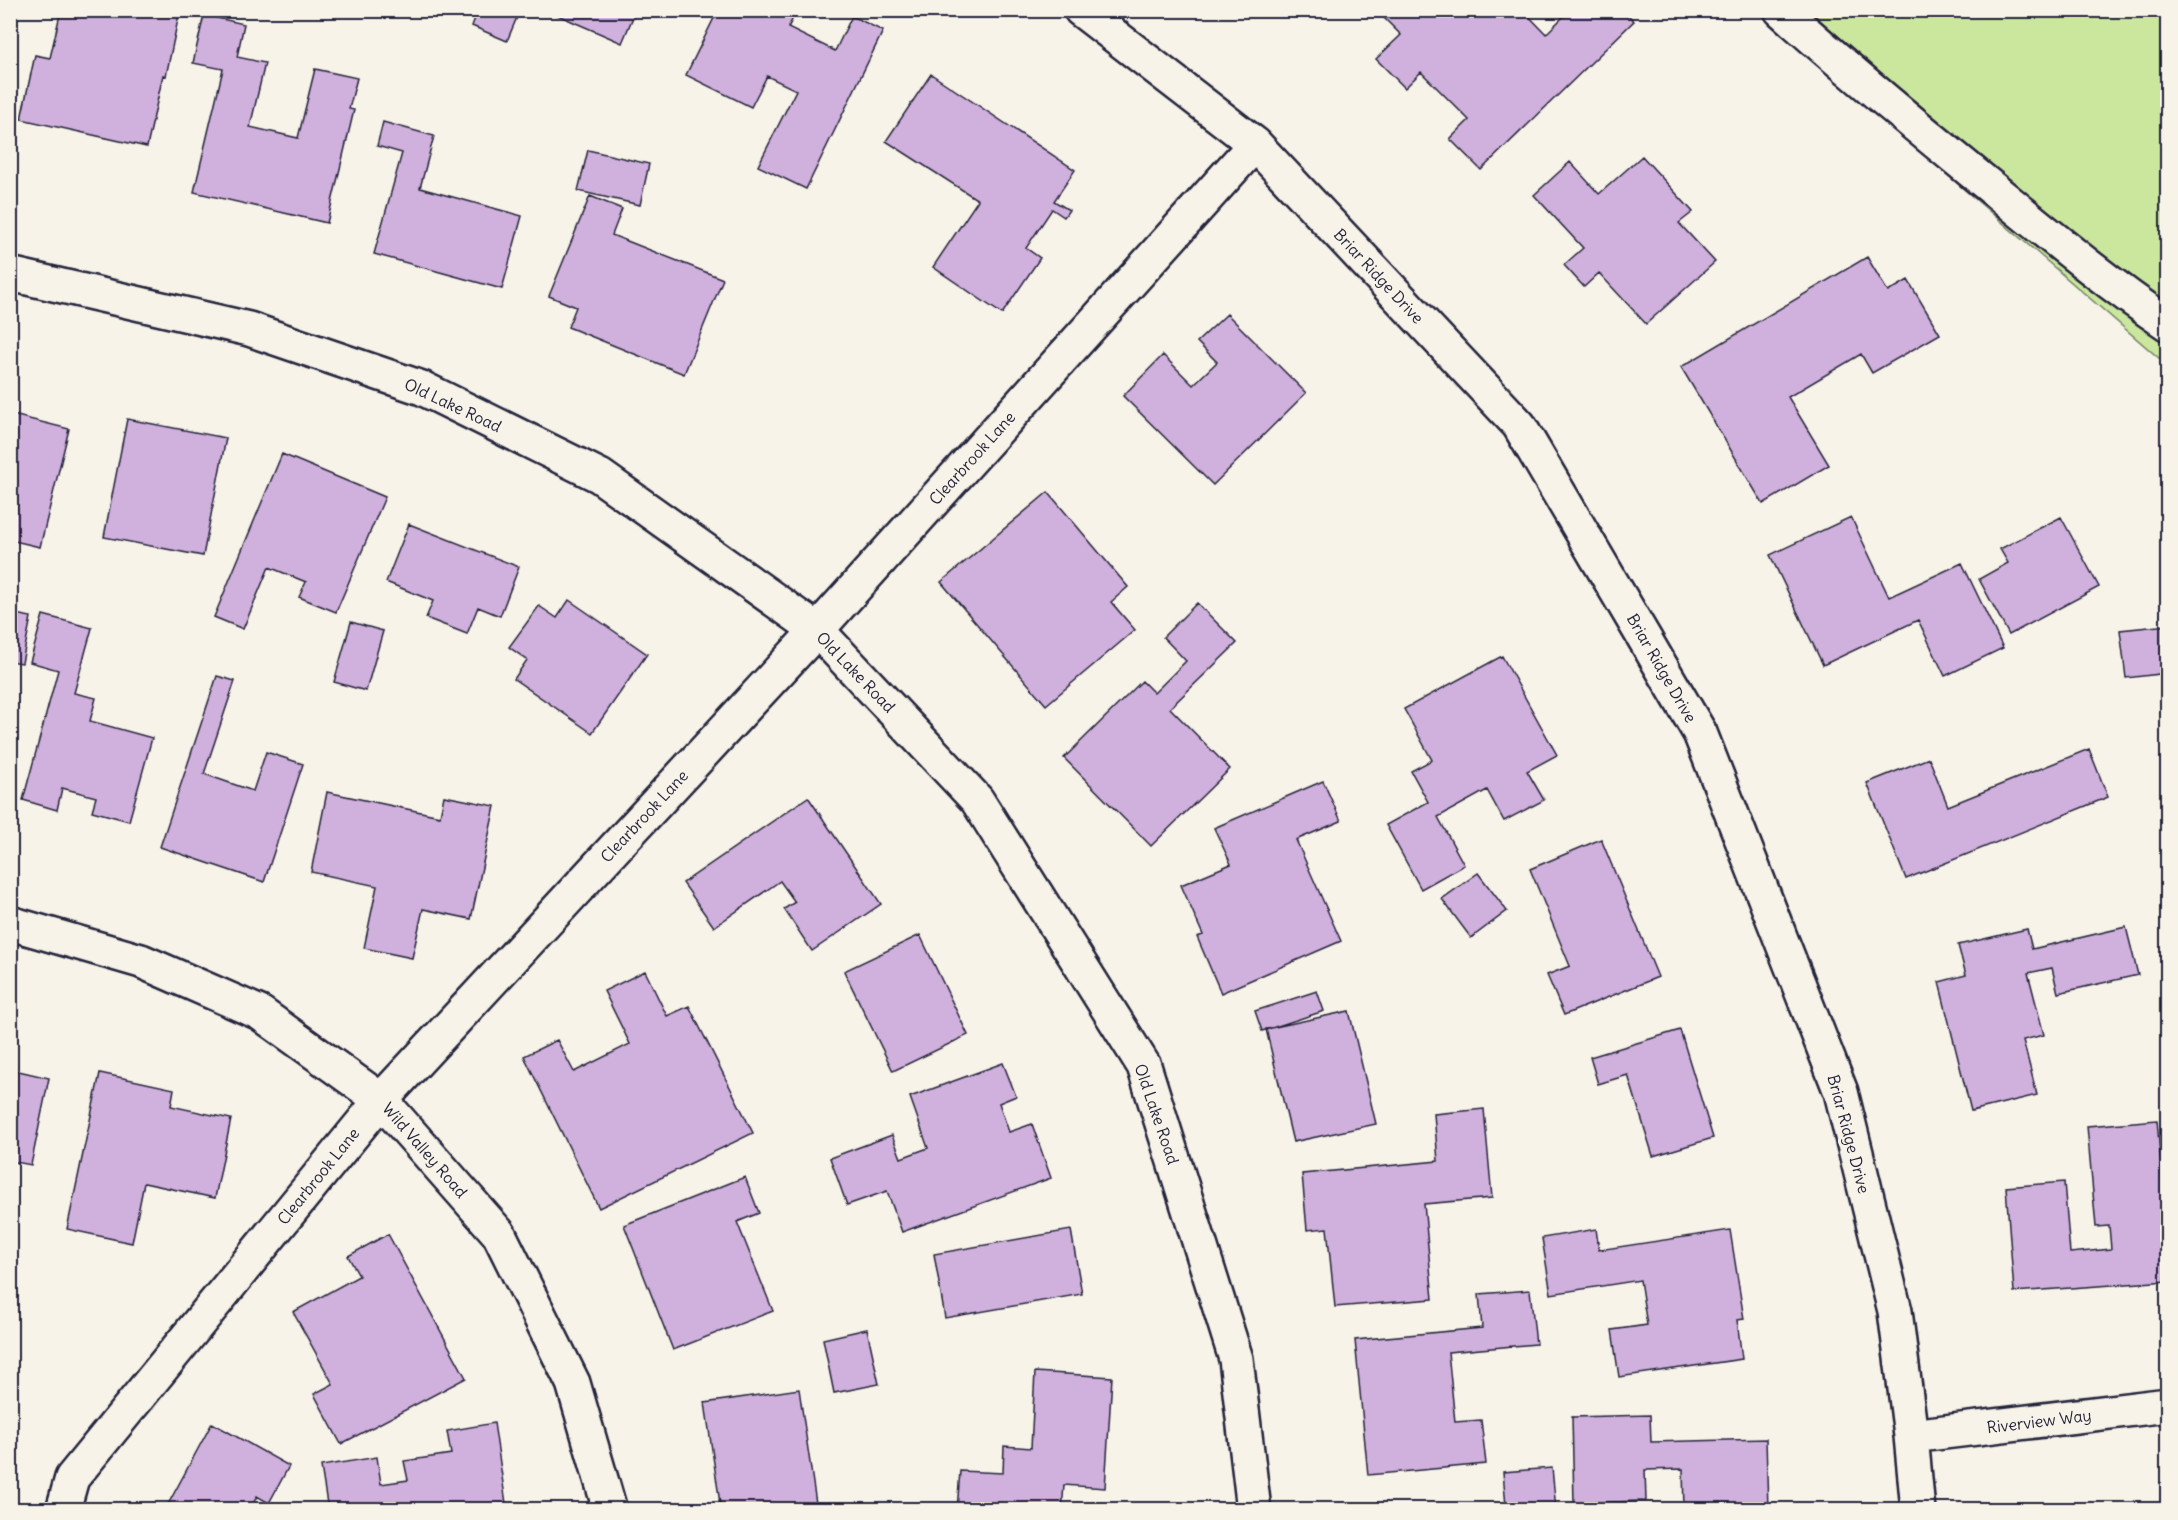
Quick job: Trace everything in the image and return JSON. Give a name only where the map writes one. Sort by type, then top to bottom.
[{"type":"street","name":"Briar Ridge Drive","points":[[1081,10],[1255,144],[1519,425],[1700,733],[1841,1092],[1894,1311],[1911,1436],[1917,1509]]},
{"type":"street","points":[[1780,10],[1859,79],[2052,238],[2116,289],[2168,324]]},
{"type":"street","name":"Clearbrook Lane","points":[[63,1509],[72,1478],[381,1100],[817,630],[1255,144]]},
{"type":"street","name":"Old Lake Road","points":[[10,274],[249,329],[422,388],[600,476],[817,630],[977,800],[1144,1066],[1236,1359],[1254,1509]]},
{"type":"street","name":"Wild Valley Road","points":[[10,923],[141,961],[260,1013],[381,1100],[499,1234],[573,1383],[610,1509]]},
{"type":"street","name":"Riverview Way","points":[[1911,1436],[2168,1405]]},
{"type":"green space","points":[[1758,11],[2167,11],[2167,365]]},
{"type":"building","points":[[61,10],[180,10],[166,76],[163,75],[147,147],[21,119],[35,55],[50,58]]},
{"type":"building","points":[[478,10],[520,10],[507,41],[472,26]]},
{"type":"building","points":[[546,10],[636,10],[622,43]]},
{"type":"building","points":[[718,10],[797,10],[788,28],[835,51],[852,16],[883,31],[806,189],[758,166],[796,90],[767,76],[751,107],[686,75]]},
{"type":"building","points":[[1385,10],[1523,10],[1546,34],[1570,10],[1623,10],[1634,21],[1481,170],[1450,139],[1469,120],[1421,72],[1405,88],[1376,59],[1401,35],[1381,15]]},
{"type":"building","points":[[204,15],[244,24],[237,57],[265,63],[250,127],[298,138],[315,69],[357,78],[349,109],[354,110],[327,223],[194,192],[223,69],[193,63]]},
{"type":"building","points":[[931,74],[1075,170],[1054,201],[1069,210],[1064,217],[1052,209],[1026,248],[1040,258],[1002,314],[933,267],[978,200],[886,141]]},
{"type":"building","points":[[383,122],[434,136],[420,188],[522,216],[502,289],[374,254],[402,153],[377,146]]},
{"type":"building","points":[[588,150],[649,164],[640,205],[578,191]]},
{"type":"building","points":[[1642,156],[1693,212],[1679,223],[1715,262],[1646,324],[1599,273],[1584,287],[1564,265],[1583,248],[1534,195],[1570,162],[1599,194]]},
{"type":"building","points":[[590,196],[622,209],[612,235],[723,279],[684,374],[568,327],[576,307],[549,296]]},
{"type":"building","points":[[1867,257],[1888,292],[1908,280],[1940,334],[1872,373],[1861,354],[1788,397],[1829,465],[1763,504],[1681,367]]},
{"type":"building","points":[[1227,314],[1306,393],[1213,485],[1123,396],[1163,355],[1193,385],[1217,362],[1197,342]]},
{"type":"building","points":[[10,410],[14,410],[13,415],[69,429],[40,547],[10,540]]},
{"type":"building","points":[[127,419],[226,438],[203,556],[104,537]]},
{"type":"building","points":[[282,454],[385,497],[336,612],[299,597],[306,582],[269,567],[243,629],[214,617]]},
{"type":"building","points":[[1048,492],[1128,587],[1111,602],[1135,630],[1046,705],[941,582]]},
{"type":"building","points":[[1851,517],[1889,597],[1962,563],[2003,648],[1945,676],[1918,620],[1823,665],[1770,555]]},
{"type":"building","points":[[2061,517],[2099,587],[2009,635],[1979,579],[2008,563],[2000,549]]},
{"type":"building","points":[[409,524],[519,567],[500,616],[478,607],[467,634],[426,618],[433,601],[386,582]]},
{"type":"building","points":[[569,600],[647,654],[592,733],[514,679],[527,660],[509,647],[539,606],[557,618]]},
{"type":"building","points":[[1197,603],[1237,643],[1170,708],[1230,769],[1151,846],[1064,758],[1142,681],[1154,693],[1186,661],[1163,637]]},
{"type":"building","points":[[10,613],[31,617],[22,663],[10,661]]},
{"type":"building","points":[[43,615],[92,628],[74,693],[96,698],[90,721],[152,738],[129,821],[92,811],[96,797],[62,788],[57,810],[23,800],[58,670],[30,662]]},
{"type":"building","points":[[351,622],[383,631],[366,691],[334,682]]},
{"type":"building","points":[[2168,625],[2168,673],[2126,678],[2120,630]]},
{"type":"building","points":[[1502,656],[1557,755],[1527,771],[1544,800],[1504,821],[1487,790],[1438,817],[1464,865],[1421,889],[1386,825],[1428,802],[1411,771],[1432,760],[1404,709]]},
{"type":"building","points":[[217,676],[235,681],[204,774],[253,791],[266,752],[303,764],[264,882],[160,847]]},
{"type":"building","points":[[2089,749],[2108,797],[1906,879],[1867,783],[1929,758],[1948,806]]},
{"type":"building","points":[[1323,781],[1341,821],[1296,840],[1341,941],[1221,993],[1197,937],[1203,935],[1181,885],[1231,864],[1214,828]]},
{"type":"building","points":[[327,792],[440,816],[444,796],[495,806],[471,919],[423,909],[412,958],[364,948],[377,886],[311,872]]},
{"type":"building","points":[[808,797],[881,904],[812,951],[784,909],[795,902],[780,881],[714,927],[683,883]]},
{"type":"building","points":[[1601,839],[1658,977],[1564,1015],[1547,975],[1570,966],[1530,869]]},
{"type":"building","points":[[1478,873],[1507,911],[1471,938],[1442,899]]},
{"type":"building","points":[[2126,927],[2138,975],[2058,993],[2052,968],[2028,973],[2044,1035],[2023,1040],[2037,1095],[1971,1111],[1939,982],[1966,975],[1958,945],[2027,929],[2032,949]]},
{"type":"building","points":[[920,935],[968,1035],[893,1071],[844,971]]},
{"type":"building","points":[[645,971],[667,1016],[689,1006],[753,1133],[599,1208],[524,1056],[557,1040],[574,1072],[630,1044],[604,991]]},
{"type":"building","points":[[1317,991],[1324,1011],[1262,1031],[1255,1011]]},
{"type":"building","points":[[1349,1011],[1376,1124],[1293,1142],[1266,1029]]},
{"type":"building","points":[[1680,1030],[1713,1138],[1653,1156],[1628,1075],[1598,1084],[1590,1057]]},
{"type":"building","points":[[1003,1063],[1016,1096],[999,1103],[1009,1132],[1032,1124],[1051,1178],[902,1232],[887,1191],[847,1205],[830,1158],[892,1135],[901,1158],[928,1148],[910,1097]]},
{"type":"building","points":[[10,1069],[49,1078],[31,1165],[10,1161]]},
{"type":"building","points":[[100,1073],[174,1089],[171,1106],[231,1119],[215,1198],[144,1183],[132,1243],[67,1229]]},
{"type":"building","points":[[1484,1109],[1492,1198],[1424,1204],[1433,1299],[1335,1307],[1327,1228],[1307,1230],[1302,1174],[1438,1161],[1434,1114]]},
{"type":"building","points":[[2157,1120],[2168,1246],[2168,1281],[2014,1292],[2006,1187],[2064,1182],[2070,1253],[2111,1249],[2109,1226],[2096,1227],[2087,1126]]},
{"type":"building","points":[[745,1177],[759,1213],[737,1222],[773,1311],[673,1350],[624,1225]]},
{"type":"building","points":[[1596,1229],[1599,1250],[1730,1230],[1744,1319],[1737,1320],[1742,1359],[1619,1377],[1612,1330],[1647,1325],[1640,1280],[1551,1294],[1542,1238]]},
{"type":"building","points":[[1071,1230],[1082,1294],[945,1318],[934,1254]]},
{"type":"building","points":[[388,1234],[466,1378],[341,1444],[314,1394],[333,1384],[293,1312],[359,1276],[348,1256]]},
{"type":"building","points":[[1530,1290],[1536,1344],[1448,1352],[1455,1422],[1481,1420],[1486,1464],[1368,1475],[1355,1340],[1482,1328],[1479,1294]]},
{"type":"building","points":[[867,1329],[879,1384],[834,1393],[823,1339]]},
{"type":"building","points":[[1035,1372],[1112,1377],[1105,1488],[1064,1485],[1062,1510],[957,1510],[960,1471],[1003,1473],[1004,1446],[1031,1448]]},
{"type":"building","points":[[799,1389],[817,1510],[721,1510],[705,1403]]},
{"type":"building","points":[[1650,1415],[1651,1442],[1766,1439],[1768,1510],[1684,1510],[1683,1469],[1645,1470],[1646,1501],[1574,1503],[1572,1417]]},
{"type":"building","points":[[212,1423],[289,1466],[269,1503],[257,1496],[250,1510],[165,1510]]},
{"type":"building","points":[[494,1423],[507,1510],[375,1510],[374,1506],[350,1510],[328,1510],[321,1466],[377,1457],[381,1484],[408,1480],[404,1461],[451,1454],[447,1431]]},
{"type":"building","points":[[1552,1468],[1556,1510],[1467,1510],[1506,1506],[1503,1472]]}]
